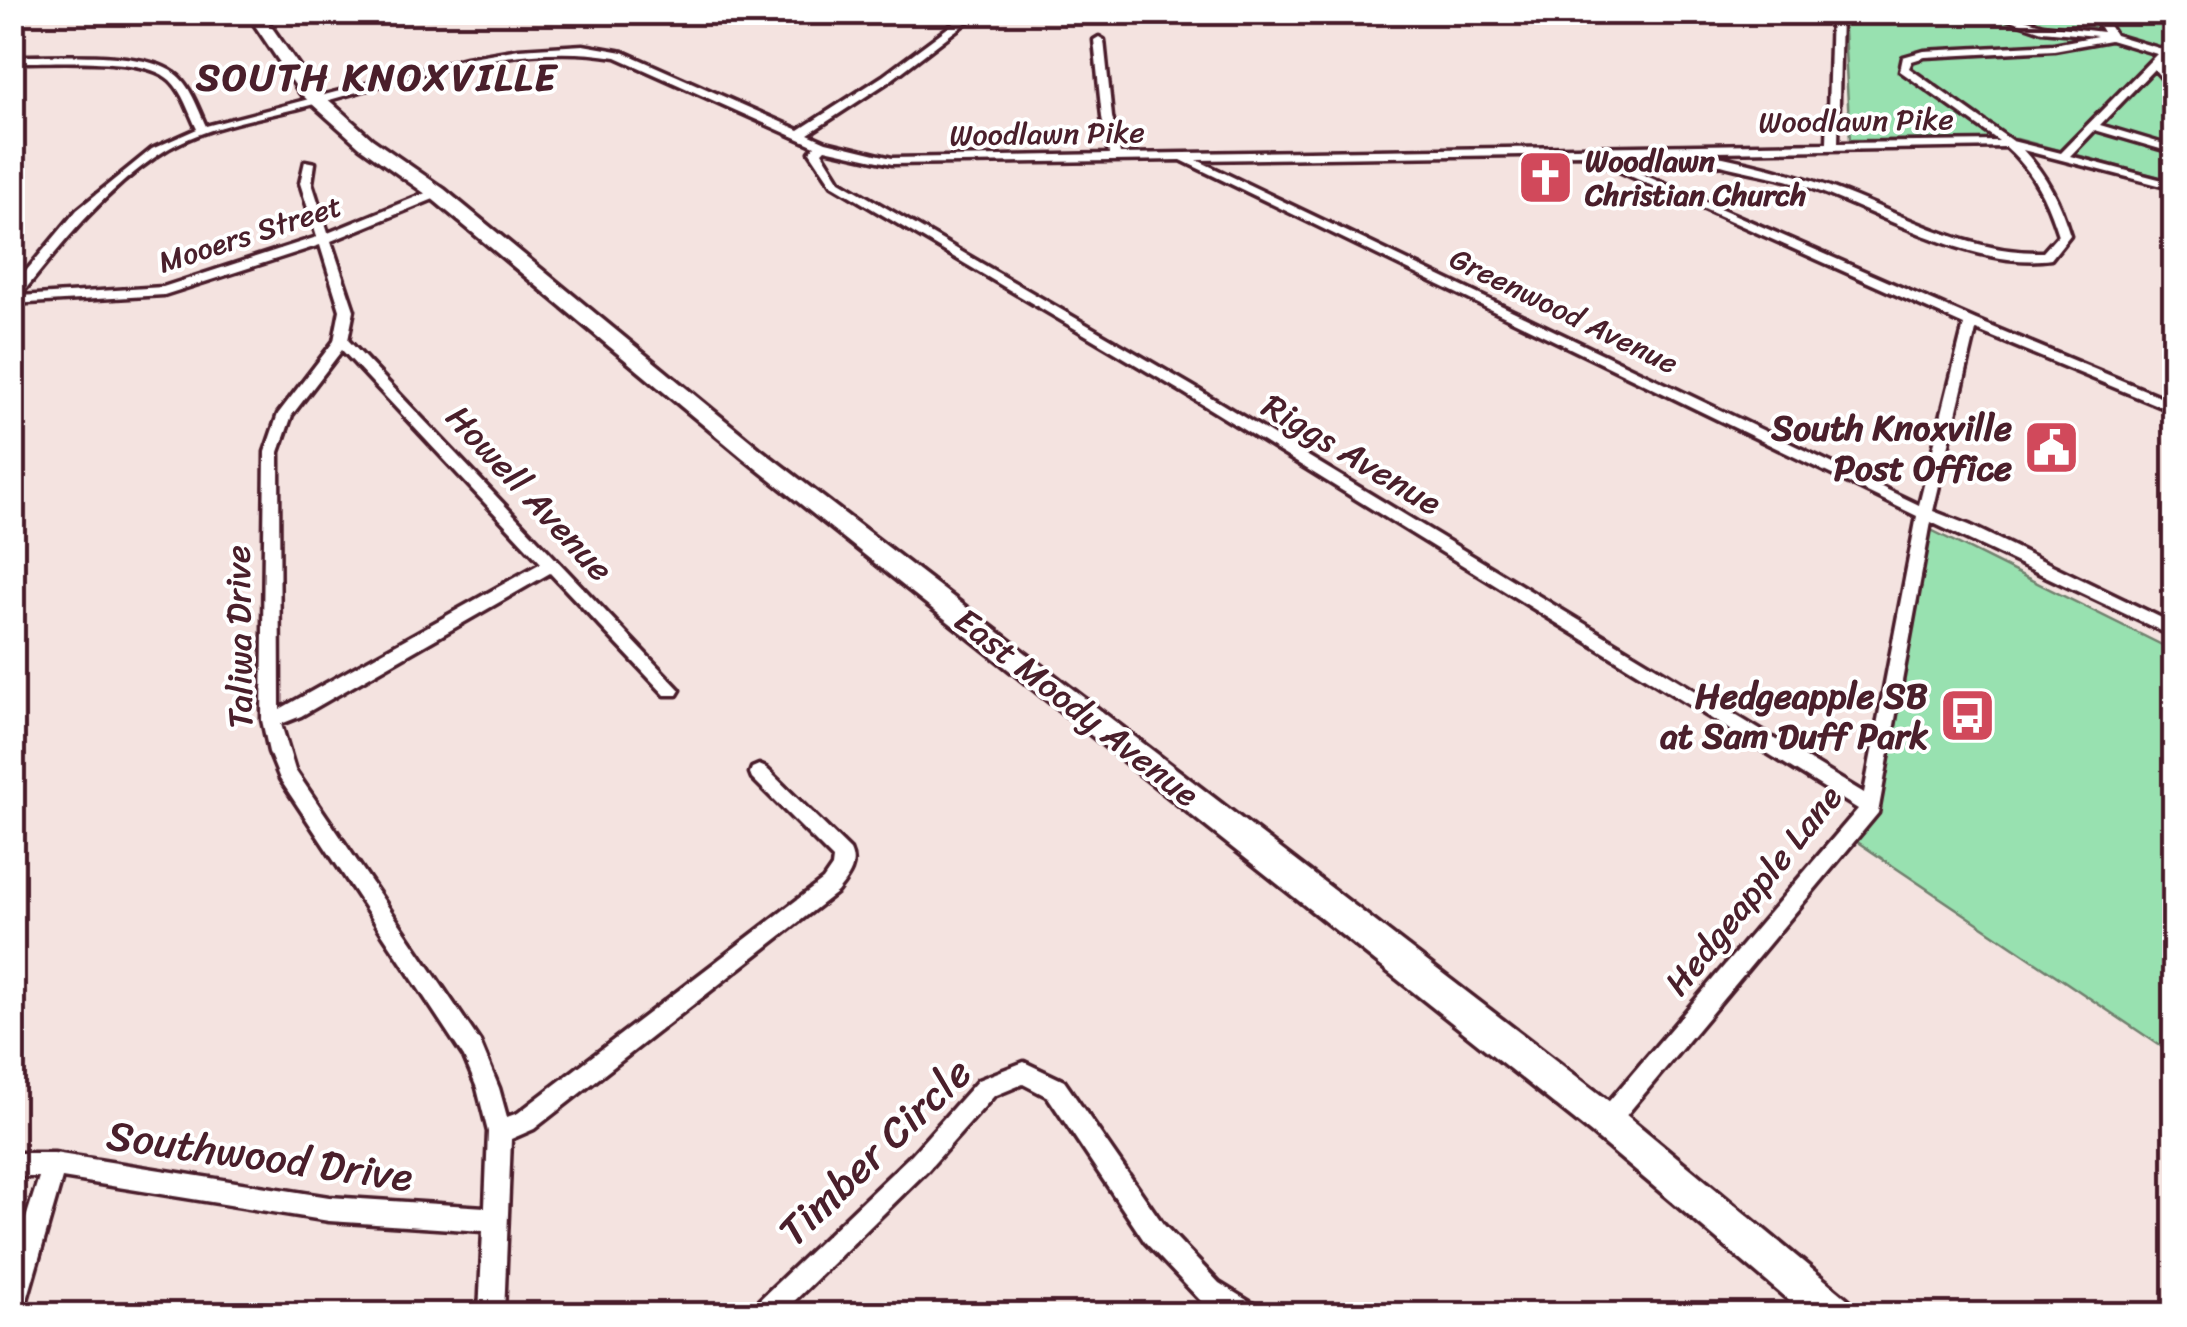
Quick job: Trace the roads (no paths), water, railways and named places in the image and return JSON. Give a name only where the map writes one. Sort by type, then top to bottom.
[{"type":"main road","name":"East Moody Avenue","points":[[252,12],[307,90],[366,142],[437,193],[752,453],[1606,1122],[1829,1312]]},
{"type":"main road","points":[[270,12],[323,87],[320,99]]},
{"type":"street","points":[[799,135],[976,12]]},
{"type":"street","points":[[1591,12],[1608,12]]},
{"type":"street","points":[[1832,147],[1836,12]]},
{"type":"street","points":[[1991,12],[2042,28],[2172,49]]},
{"type":"street","points":[[2096,12],[2111,37]]},
{"type":"street","points":[[1667,149],[1749,165],[1824,188],[2010,257],[2047,256],[2064,235],[2056,201],[2012,144],[1976,116],[1915,79],[1904,70],[1906,59],[1924,54],[2054,46],[2111,37]]},
{"type":"street","points":[[1099,40],[1106,118],[1115,158]]},
{"type":"street","name":"Woodlawn Pike","points":[[12,299],[81,213],[156,150],[203,130],[466,62],[519,52],[583,48],[619,54],[822,145],[892,161],[2012,144],[2174,186]]},
{"type":"street","points":[[2063,156],[2172,49]]},
{"type":"street","points":[[2172,49],[2158,69],[2174,86]]},
{"type":"street","points":[[12,60],[127,63],[160,69],[176,79],[203,130]]},
{"type":"street","points":[[2138,81],[2156,78],[2174,86]]},
{"type":"street","points":[[2093,126],[2174,150]]},
{"type":"street","name":"Riggs Avenue","points":[[822,145],[816,152],[836,183],[1189,390],[1871,807]]},
{"type":"street","points":[[1580,151],[1970,323],[2174,407]]},
{"type":"street","name":"Greenwood Avenue","points":[[1181,157],[2174,631]]},
{"type":"street","points":[[309,164],[306,183],[347,310],[341,341]]},
{"type":"street","name":"Mooers Street","points":[[12,299],[164,291],[326,239],[437,193]]},
{"type":"street","name":"Hedgeapple Lane","points":[[1606,1122],[1871,807],[1925,514],[1970,323]]},
{"type":"street","name":"Howell Avenue","points":[[341,341],[670,690]]},
{"type":"street","name":"Taliwa Drive","points":[[341,341],[284,414],[272,452],[272,720],[287,774],[472,1050],[488,1088],[500,1132],[492,1314]]},
{"type":"street","points":[[272,720],[295,711],[552,564]]},
{"type":"street","points":[[500,1132],[526,1121],[830,886],[842,870],[843,856],[759,773]]},
{"type":"street","name":"Timber Circle","points":[[762,1314],[920,1162],[986,1088],[1024,1074],[1056,1089],[1154,1233],[1210,1292],[1246,1314]]},
{"type":"street","points":[[12,1306],[54,1164]]},
{"type":"street","name":"Southwood Drive","points":[[12,1165],[54,1164],[323,1210],[426,1220],[496,1219]]},
{"type":"place","name":"Woodlawn Christian Church","points":[[1546,178]]},
{"type":"place","name":"South Knoxville Post Office","points":[[2051,448]]},
{"type":"place","name":"Hedgeapple SB at Sam Duff Park","points":[[1967,716]]},
{"type":"district","name":"SOUTH KNOXVILLE","points":[[377,77]]}]
